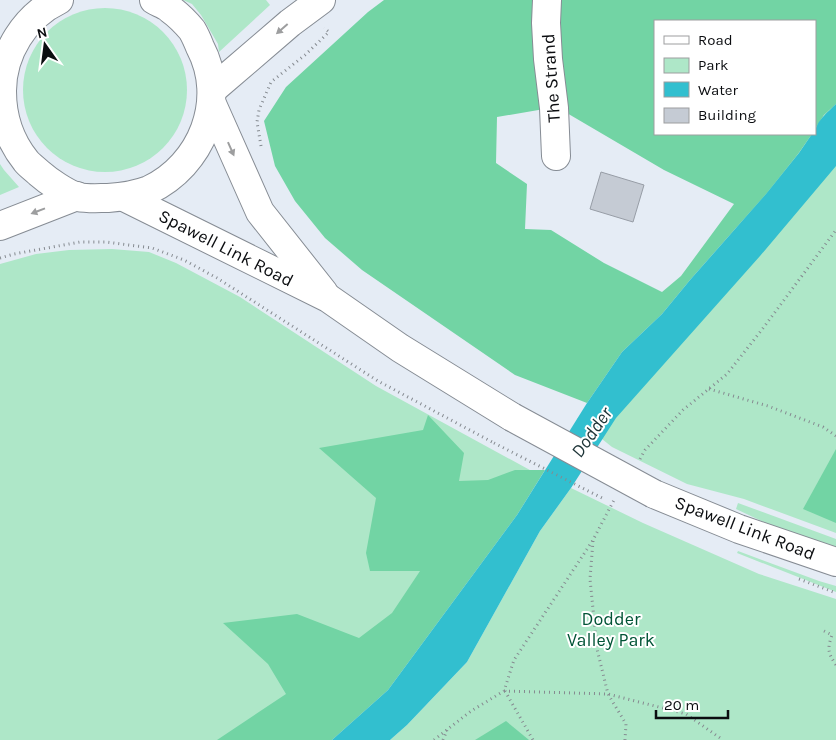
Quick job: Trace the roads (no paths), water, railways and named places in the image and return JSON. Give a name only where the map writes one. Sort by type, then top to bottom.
[{"type":"street","points":[[59,0],[48,5],[5,42],[1,79],[2,108],[10,136],[26,162],[48,181],[77,196],[100,198],[124,197],[148,190],[172,176],[191,155],[205,131],[212,97],[206,59],[192,31],[170,8],[154,0]]},
{"type":"street","points":[[212,97],[290,23],[322,0]]},
{"type":"street","name":"The Strand","points":[[547,0],[548,59],[554,108],[556,156]]},
{"type":"street","name":"Spawell Link Road","points":[[212,97],[260,212],[328,298]]},
{"type":"street","points":[[0,226],[77,196]]},
{"type":"street","name":"Spawell Link Road","points":[[124,197],[328,298],[400,348],[512,417],[654,494],[739,529],[836,562]]},
{"type":"water","name":"Dodder","points":[[836,104],[836,166],[760,256],[616,418],[571,488],[540,531],[467,662],[407,725],[390,740],[332,740],[388,690],[517,515],[587,403],[622,352],[662,314],[766,194],[811,135],[816,135],[817,125]]},
{"type":"park label","name":"Dodder Valley Park","points":[[611,629]]}]
